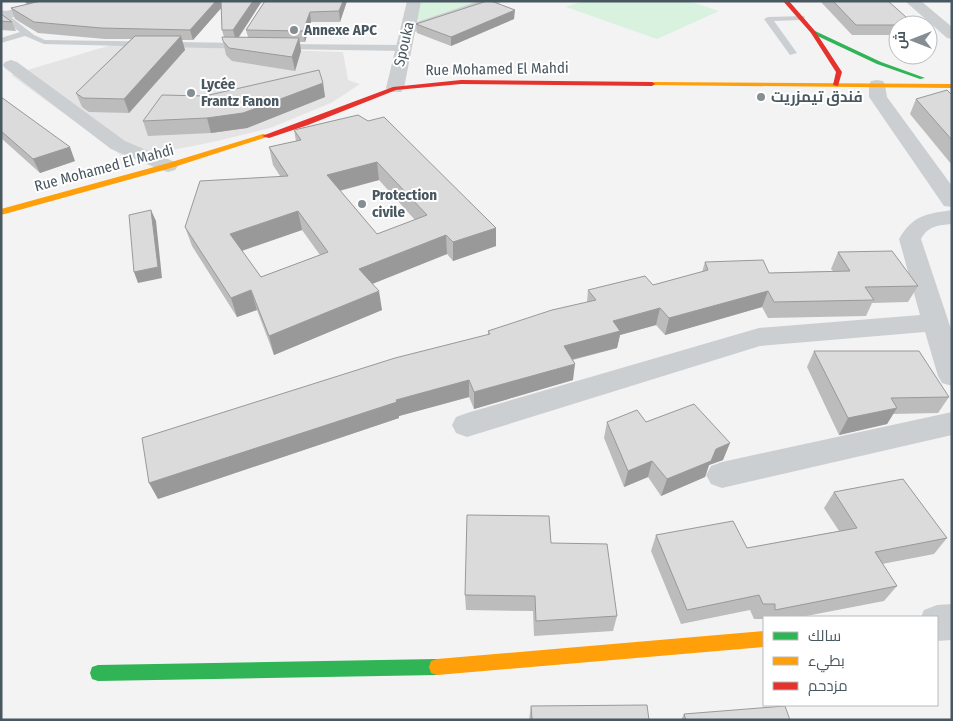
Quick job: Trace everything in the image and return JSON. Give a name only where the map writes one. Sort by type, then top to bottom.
[{"type":"main road","points":[[785,2],[813,32],[839,72],[836,85]]},
{"type":"main road","points":[[813,32],[906,73],[952,86]]},
{"type":"main road","points":[[825,50],[851,72],[877,85],[879,77],[870,66],[844,47]]},
{"type":"main road","name":"Rue Mohamed El Mahdi","points":[[1,212],[168,166],[305,123],[395,88],[461,82],[952,86]]},
{"type":"main road","points":[[98,673],[442,667],[763,638]]},
{"type":"street","points":[[2,15],[65,1]]},
{"type":"street","name":"Spouka","points":[[395,88],[414,1]]},
{"type":"street","points":[[409,29],[494,1]]},
{"type":"street","points":[[912,1],[952,35]]},
{"type":"street","points":[[11,66],[118,145],[168,166]]},
{"type":"street","points":[[877,85],[878,98],[952,201]]},
{"type":"street","points":[[952,217],[930,221],[916,227],[910,238],[952,376]]},
{"type":"street","points":[[467,425],[758,337],[936,322]]},
{"type":"street","points":[[722,475],[952,423]]},
{"type":"street","points":[[938,623],[952,622]]},
{"type":"lane","points":[[2,15],[26,33],[44,42],[244,44]]},
{"type":"lane","points":[[793,53],[768,20],[801,18]]},
{"type":"lane","points":[[1,42],[26,33]]},
{"type":"lane","points":[[268,46],[403,48]]},
{"type":"shaded area","name":"Lycée Frantz Fanon","points":[[111,45],[343,52],[348,80],[360,84],[331,103],[270,128],[213,142],[126,159],[11,75]]},
{"type":"green space","points":[[419,1],[479,1],[420,21],[416,19]]},
{"type":"green space","points":[[583,1],[689,1],[719,11],[657,39],[566,7]]},
{"type":"building","points":[[41,1],[216,1],[190,30],[101,28],[34,22],[11,8]]},
{"type":"building","points":[[221,1],[253,1],[233,30],[222,30]]},
{"type":"building","points":[[265,1],[343,1],[339,11],[310,12],[303,31],[246,30]]},
{"type":"building","points":[[487,1],[515,10],[451,37],[416,24]]},
{"type":"building","points":[[833,1],[888,1],[904,15],[888,15],[888,25],[856,25]]},
{"type":"building","points":[[1,14],[12,22],[1,21]]},
{"type":"building","points":[[135,36],[181,36],[124,99],[83,98],[76,93]]},
{"type":"building","points":[[222,37],[299,38],[292,57],[229,48]]},
{"type":"building","points":[[319,70],[323,83],[243,113],[207,118],[143,121],[162,95],[205,96]]},
{"type":"building","points":[[947,90],[952,95],[952,140],[916,99]]},
{"type":"building","points":[[1,97],[70,147],[33,159],[1,131]]},
{"type":"building","points":[[358,115],[368,121],[384,117],[496,228],[453,242],[446,235],[359,269],[379,291],[269,336],[251,290],[231,298],[185,227],[200,181],[288,176],[269,147],[301,140],[294,130]],"holes":[[[377,162],[427,215],[377,234],[327,175]],[[298,211],[328,252],[261,277],[230,234]]]},
{"type":"building","points":[[151,210],[158,267],[134,272],[129,215]]},
{"type":"building","points":[[892,251],[918,286],[865,287],[874,300],[774,302],[768,291],[669,318],[660,308],[613,321],[620,331],[564,346],[575,364],[474,392],[469,380],[396,400],[397,402],[149,483],[142,438],[395,358],[490,334],[488,331],[552,310],[596,300],[588,290],[645,276],[653,285],[708,270],[705,262],[763,260],[769,273],[850,271],[838,252]]},
{"type":"building","points":[[814,351],[919,351],[949,397],[891,398],[897,408],[848,418]]},
{"type":"building","points":[[694,404],[730,443],[716,449],[711,461],[667,479],[652,461],[628,471],[607,422],[637,410],[646,422]]},
{"type":"building","points":[[903,479],[947,538],[875,552],[897,586],[775,610],[775,604],[763,604],[759,595],[687,610],[656,535],[733,521],[747,548],[857,528],[834,492]]},
{"type":"building","points":[[467,515],[549,516],[551,543],[607,544],[617,616],[536,621],[535,596],[465,595]]},
{"type":"building","points":[[647,705],[649,720],[532,720],[531,706]]},
{"type":"building","points":[[785,706],[790,720],[686,720],[684,714]]},
{"type":"traffic: fast","points":[[813,32],[879,63],[922,78]]},
{"type":"traffic: fast","points":[[98,673],[437,667]]},
{"type":"traffic: slow","points":[[652,84],[952,86]]},
{"type":"traffic: slow","points":[[1,212],[168,166],[266,136]]},
{"type":"traffic: slow","points":[[437,667],[763,639]]},
{"type":"traffic: jam","points":[[786,1],[813,32],[839,72],[836,85]]},
{"type":"traffic: jam","points":[[266,136],[395,88],[461,82],[652,84]]},
{"type":"place","name":"Annexe APC","points":[[294,30]]},
{"type":"place","name":"Lycée Frantz Fanon","points":[[191,93]]},
{"type":"place","name":"فندق تيمزريت","points":[[761,97]]},
{"type":"place","name":"Protection civile","points":[[362,204]]}]
